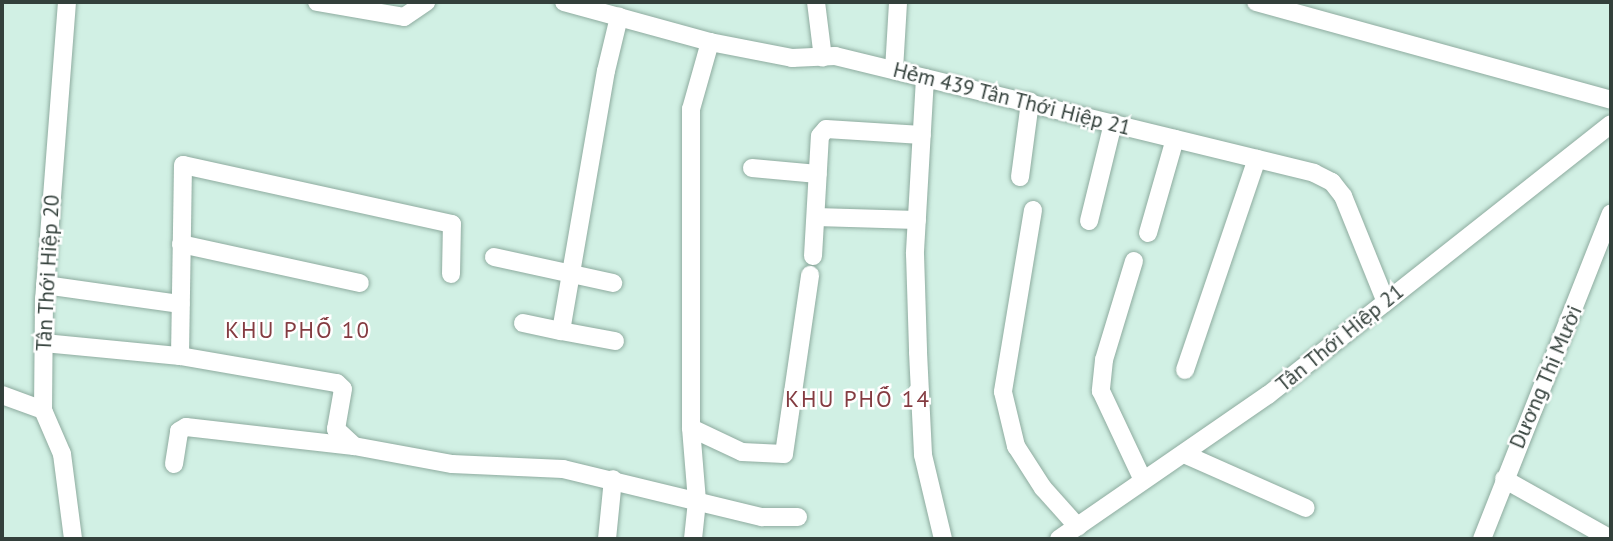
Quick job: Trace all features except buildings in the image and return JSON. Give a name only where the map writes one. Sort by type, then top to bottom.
[{"type":"street","name":"Tân Thới Hiệp 20","points":[[67,2],[45,285],[43,410],[62,454],[73,539]]},
{"type":"street","points":[[317,2],[407,9],[426,2]]},
{"type":"street","name":"Hẻm 439 Tân Thới Hiệp 21","points":[[564,2],[599,6],[620,17],[710,42],[792,58],[835,56],[1257,159],[1332,182],[1343,196],[1385,300]]},
{"type":"street","points":[[816,2],[823,58]]},
{"type":"street","points":[[894,70],[898,2]]},
{"type":"street","points":[[1256,2],[1611,100]]},
{"type":"street","points":[[561,331],[606,71],[620,17]]},
{"type":"street","points":[[692,539],[697,501],[691,428],[691,109],[710,42]]},
{"type":"street","points":[[925,78],[917,220],[923,455],[943,539]]},
{"type":"street","points":[[1020,177],[1030,102]]},
{"type":"street","points":[[1089,222],[1113,123]]},
{"type":"street","name":"Tân Thới Hiệp 21","points":[[1059,539],[1142,478],[1184,454],[1268,395],[1385,300],[1525,196],[1611,124]]},
{"type":"street","points":[[813,256],[820,136],[826,129],[922,135]]},
{"type":"street","points":[[1148,233],[1175,139]]},
{"type":"street","points":[[1185,370],[1257,159]]},
{"type":"street","points":[[180,356],[183,164],[452,224],[451,274]]},
{"type":"street","points":[[752,168],[818,174]]},
{"type":"street","points":[[1033,210],[1003,392],[1016,446],[1043,488],[1078,527]]},
{"type":"street","name":"Dương Thị Mười","points":[[1482,539],[1611,214]]},
{"type":"street","points":[[816,217],[917,220]]},
{"type":"street","points":[[181,244],[360,283]]},
{"type":"street","points":[[494,257],[613,283]]},
{"type":"street","points":[[1135,261],[1104,360],[1101,391],[1142,478]]},
{"type":"street","points":[[691,428],[742,452],[784,454],[810,275]]},
{"type":"street","points":[[45,285],[181,304]]},
{"type":"street","points":[[523,323],[615,341]]},
{"type":"street","points":[[44,343],[180,356],[337,383],[343,389],[336,429],[354,446]]},
{"type":"street","points":[[2,395],[43,410]]},
{"type":"street","points":[[174,464],[179,431],[186,427],[354,446],[452,464],[563,469],[762,517],[797,517]]},
{"type":"street","points":[[1184,454],[1306,508]]},
{"type":"street","points":[[607,539],[613,479]]},
{"type":"street","points":[[1504,479],[1611,539]]},
{"type":"district","name":"KHU PHỐ 10","points":[[298,330]]},
{"type":"district","name":"KHU PHỐ 14","points":[[858,399]]}]
